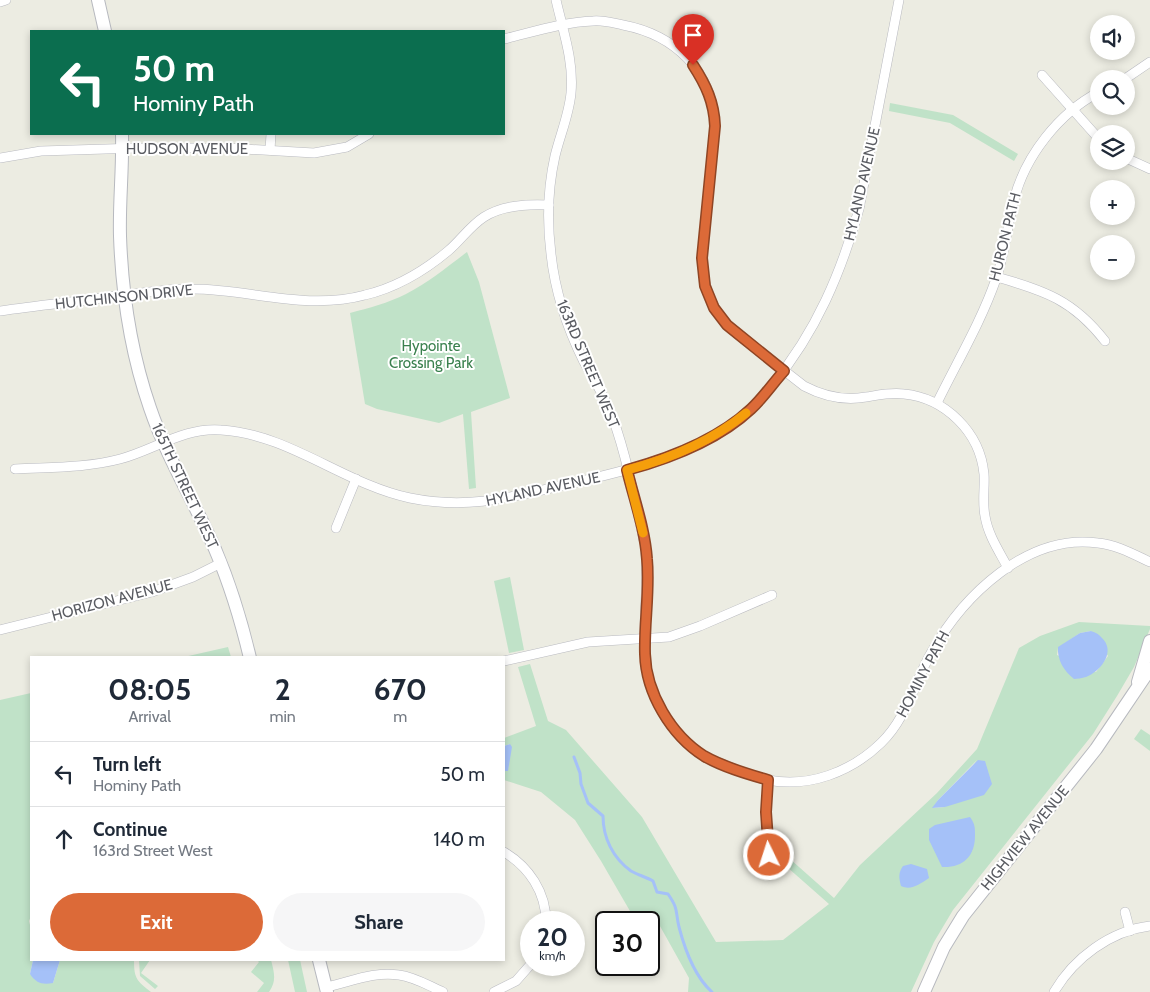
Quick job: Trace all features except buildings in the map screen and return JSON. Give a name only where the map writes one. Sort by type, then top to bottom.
[{"type":"street","points":[[0,2],[6,0]]},
{"type":"street","points":[[98,0],[105,30]]},
{"type":"street","name":"163RD STREET WEST","points":[[556,0],[570,60],[571,91],[555,156],[550,205],[550,254],[560,302],[579,350],[608,406],[618,433],[645,545],[647,561],[645,639]]},
{"type":"street","name":"HYLAND AVENUE","points":[[15,469],[94,466],[124,458],[162,442],[197,431],[217,429],[246,432],[273,441],[356,479],[400,496],[458,504],[498,501],[627,470],[677,453],[727,428],[753,407],[784,371],[802,347],[824,308],[852,236],[866,176],[899,0]]},
{"type":"street","points":[[505,39],[562,26],[601,21],[656,34],[685,56],[706,84],[712,102],[715,126],[702,258],[705,286],[714,308],[727,325],[804,386],[823,394],[852,399],[889,393],[922,397],[936,403],[963,424],[977,448],[984,474],[983,498],[985,518],[991,536],[1008,568]]},
{"type":"street","points":[[1135,73],[1150,62]]},
{"type":"street","points":[[1042,75],[1090,130]]},
{"type":"street","name":"HURON PATH","points":[[936,403],[984,309],[997,277],[1014,200],[1022,176],[1051,131],[1071,110],[1090,96]]},
{"type":"street","name":"165TH STREET WEST","points":[[122,135],[120,236],[124,295],[132,344],[149,407],[162,442],[221,563],[240,616],[250,656]]},
{"type":"street","points":[[270,150],[271,135]]},
{"type":"street","name":"HUDSON AVENUE","points":[[0,158],[41,151],[122,148],[270,150],[314,153],[347,147],[367,135]]},
{"type":"street","points":[[1135,162],[1150,169]]},
{"type":"street","name":"HUTCHINSON DRIVE","points":[[0,311],[124,295],[193,289],[227,291],[303,302],[354,298],[385,289],[424,269],[449,250],[482,218],[492,213],[521,205],[550,205]]},
{"type":"street","points":[[997,277],[1032,287],[1061,300],[1092,325],[1105,341]]},
{"type":"street","points":[[336,528],[356,479]]},
{"type":"street","name":"HOMINY PATH","points":[[645,639],[645,657],[652,688],[664,715],[690,745],[706,757],[768,780],[793,782],[816,779],[844,770],[869,754],[890,734],[906,709],[929,656],[950,623],[976,594],[1008,568],[1042,549],[1062,544],[1083,542],[1112,545],[1150,562]]},
{"type":"street","name":"HORIZON AVENUE","points":[[0,630],[152,592],[193,577],[221,563]]},
{"type":"street","points":[[505,661],[588,642],[669,637],[683,633],[772,595]]},
{"type":"street","name":"HIGHVIEW AVENUE","points":[[1136,689],[1150,641]]},
{"type":"street","name":"HIGHVIEW AVENUE","points":[[924,992],[944,947],[963,916],[1096,749],[1150,669]]},
{"type":"street","points":[[768,780],[766,812],[769,855]]},
{"type":"street","points":[[505,853],[517,860],[535,881],[545,911]]},
{"type":"street","points":[[1125,912],[1130,931]]},
{"type":"street","points":[[1054,992],[1068,972],[1090,951],[1114,937],[1150,926]]},
{"type":"street","points":[[319,961],[326,990],[369,976],[384,974],[401,975],[443,992]]},
{"type":"street","points":[[494,992],[516,981],[520,976]]},
{"type":"green space","points":[[890,103],[953,115],[1018,154],[1014,161],[950,123],[889,111]]},
{"type":"green space","name":"Hypointe Crossing Park","points":[[467,252],[479,282],[510,398],[471,412],[476,488],[469,489],[463,414],[439,423],[377,409],[365,404],[350,313],[385,303],[414,290]]},
{"type":"green space","points":[[510,577],[524,650],[509,653],[494,581]]},
{"type":"green space","points":[[1079,622],[1150,626],[1134,667],[1093,734],[953,910],[934,942],[911,992],[688,992],[689,978],[660,926],[660,911],[630,911],[575,820],[541,792],[505,780],[505,771],[508,770],[510,744],[505,746],[505,738],[536,726],[518,667],[530,664],[548,721],[566,730],[642,817],[716,942],[783,940],[829,904],[787,867],[790,859],[834,898],[860,865],[937,793],[977,749],[1019,648],[1040,636]],"holes":[[[1091,631],[1108,656],[1096,672],[1057,655],[1058,648],[1080,633]],[[977,760],[945,807],[933,808],[938,800]]]},
{"type":"green space","points":[[228,647],[231,656],[188,656]]},
{"type":"green space","points":[[30,693],[29,921],[30,961],[33,961],[30,974],[53,983],[60,961],[134,961],[137,979],[151,992],[0,992],[0,700]]},
{"type":"green space","points":[[1141,729],[1150,735],[1150,751],[1134,739]]},
{"type":"green space","points":[[139,961],[149,961],[141,973],[158,986],[155,989],[140,976]]},
{"type":"green space","points":[[271,961],[274,980],[269,992],[257,992],[264,983],[251,972],[259,962]]},
{"type":"green space","points":[[288,961],[300,961],[307,992],[295,992]]},
{"type":"water","points":[[1091,631],[1099,635],[1106,642],[1108,648],[1105,660],[1092,674],[1074,679],[1062,665],[1058,647],[1080,633]]},
{"type":"water","points":[[510,744],[512,747],[508,771],[505,771],[505,746]]},
{"type":"water","points":[[978,760],[985,761],[992,784],[984,795],[945,807],[932,808],[938,800]]},
{"type":"water","points":[[970,817],[973,822],[975,836],[973,850],[966,860],[956,866],[942,867],[929,840],[929,829],[935,825]]},
{"type":"water","points":[[911,864],[927,869],[929,878],[908,888],[901,886],[899,878],[903,866]]},
{"type":"water","points":[[33,961],[60,961],[53,983],[40,983],[30,974]]},
{"type":"waterway","points":[[574,757],[588,803],[603,816],[607,840],[614,854],[631,871],[653,881],[657,892],[668,894],[675,907],[681,936],[691,962],[700,978],[712,992]]},
{"type":"slow traffic","points":[[643,533],[627,470],[677,453],[727,428],[746,413]]},
{"type":"route","points":[[693,65],[706,84],[715,114],[702,258],[705,286],[714,308],[727,325],[784,371],[753,407],[727,428],[677,453],[627,470],[645,545],[647,561],[645,657],[657,702],[673,727],[696,750],[706,757],[750,775],[768,780],[766,812],[769,855]]}]
